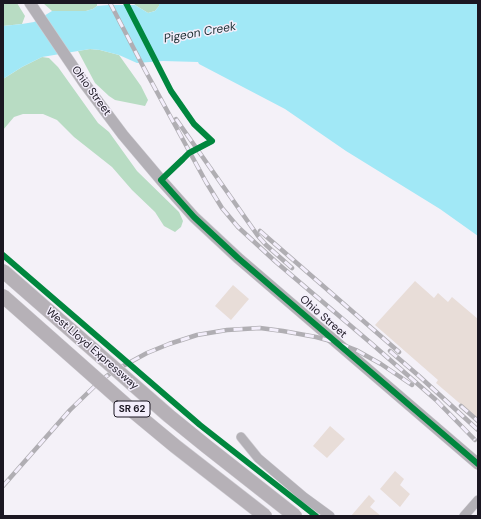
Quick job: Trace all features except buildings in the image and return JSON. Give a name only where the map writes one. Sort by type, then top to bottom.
[{"type":"highway","name":"West Lloyd Expressway","points":[[3,271],[169,416],[295,516]]},
{"type":"highway","name":"West Lloyd Expressway","points":[[3,296],[134,412],[265,516]]},
{"type":"street","name":"Ohio Street","points":[[30,3],[84,83],[123,135],[194,217],[238,258],[478,464]]},
{"type":"street","points":[[241,437],[258,458],[330,516]]},
{"type":"street","points":[[464,516],[478,500]]},
{"type":"lane","points":[[161,180],[189,153],[212,141]]},
{"type":"green space","points":[[3,3],[17,3],[25,16],[22,24],[3,26]]},
{"type":"green space","points":[[43,3],[97,3],[97,6],[86,11],[52,11]]},
{"type":"green space","points":[[134,3],[159,3],[159,6],[155,11],[148,13]]},
{"type":"green space","points":[[90,49],[119,55],[141,86],[148,100],[145,106],[115,100],[95,83],[78,51]]},
{"type":"green space","points":[[42,57],[49,58],[58,67],[98,123],[109,132],[137,171],[179,212],[183,221],[181,227],[175,232],[164,226],[155,212],[132,190],[112,167],[74,137],[57,120],[43,114],[23,114],[14,117],[3,130],[3,79]]},
{"type":"water","name":"Pigeon Creek","points":[[159,3],[478,3],[478,236],[440,209],[346,151],[285,109],[199,64],[198,62],[163,61],[137,63],[119,55],[90,49],[42,57],[3,79],[3,26],[34,22],[52,11],[86,11],[97,6],[108,5],[135,5],[148,13],[155,11],[159,6]]},
{"type":"railway","points":[[110,3],[206,182],[222,208],[238,227],[276,262],[436,400],[475,440]]},
{"type":"railway","points":[[176,119],[258,236],[292,268]]},
{"type":"railway","points":[[260,231],[399,352]]},
{"type":"railway","points":[[3,486],[70,410],[99,382],[112,372],[147,353],[197,335],[227,330],[260,328],[316,337],[356,350],[381,364],[412,385]]},
{"type":"railway","points":[[390,351],[478,430]]},
{"type":"railway","points":[[461,406],[478,421]]},
{"type":"cycle path","points":[[126,3],[171,91],[194,124],[212,141],[189,153],[161,180],[194,217],[238,258],[478,464]]},
{"type":"cycle path","points":[[3,255],[200,425],[316,516]]}]
